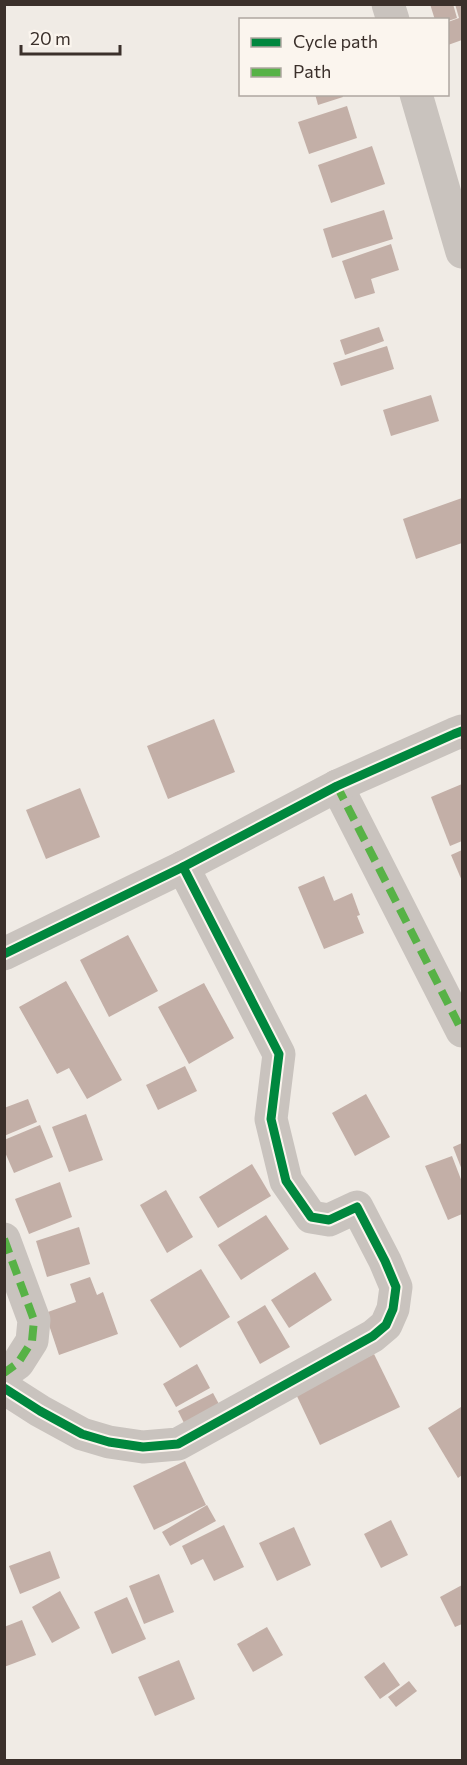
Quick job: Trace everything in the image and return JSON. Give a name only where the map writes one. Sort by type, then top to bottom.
[{"type":"street","points":[[417,96],[462,252]]},
{"type":"street","points":[[4,954],[183,867],[337,786],[462,731]]},
{"type":"street","points":[[337,786],[462,1031]]},
{"type":"street","points":[[4,1388],[82,1434],[108,1442],[143,1448],[178,1444],[373,1336],[386,1325],[393,1309],[396,1287],[357,1207],[329,1220],[311,1217],[286,1181],[271,1119],[279,1054],[183,867]]},
{"type":"street","points":[[4,1239],[34,1320],[33,1341],[18,1363],[4,1373]]},
{"type":"building","points":[[430,4],[453,4],[457,18],[449,21],[449,18],[434,18]]},
{"type":"building","points":[[455,4],[462,4],[462,40],[449,45],[449,22],[459,18]]},
{"type":"building","points":[[316,96],[343,96],[343,97],[318,105]]},
{"type":"building","points":[[347,106],[357,138],[309,154],[298,122]]},
{"type":"building","points":[[372,146],[385,184],[331,203],[318,165]]},
{"type":"building","points":[[384,210],[393,239],[332,258],[323,229]]},
{"type":"building","points":[[391,244],[399,270],[371,279],[375,293],[355,299],[342,261]]},
{"type":"building","points":[[379,327],[384,341],[345,355],[340,340]]},
{"type":"building","points":[[387,346],[394,369],[341,386],[333,363]]},
{"type":"building","points":[[431,395],[439,421],[391,436],[383,410]]},
{"type":"building","points":[[462,498],[462,543],[416,559],[403,519]]},
{"type":"building","points":[[214,719],[235,772],[168,799],[147,746]]},
{"type":"building","points":[[462,784],[462,841],[450,846],[431,797]]},
{"type":"building","points":[[80,788],[100,837],[46,859],[26,810]]},
{"type":"building","points":[[462,850],[462,881],[451,855]]},
{"type":"building","points":[[324,876],[334,901],[352,893],[360,915],[357,916],[364,933],[324,949],[298,887]]},
{"type":"building","points":[[128,935],[158,991],[109,1017],[80,960]]},
{"type":"building","points":[[66,981],[122,1080],[87,1099],[69,1068],[57,1074],[19,1007]]},
{"type":"building","points":[[204,983],[234,1038],[189,1064],[158,1007]]},
{"type":"building","points":[[185,1066],[197,1091],[158,1110],[146,1085]]},
{"type":"building","points":[[366,1094],[390,1137],[355,1156],[332,1113]]},
{"type":"building","points":[[28,1099],[37,1122],[4,1136],[4,1108]]},
{"type":"building","points":[[86,1114],[103,1160],[69,1172],[52,1127]]},
{"type":"building","points":[[40,1125],[53,1157],[14,1173],[4,1150],[4,1140]]},
{"type":"building","points":[[462,1143],[462,1170],[453,1147]]},
{"type":"building","points":[[452,1156],[462,1182],[462,1214],[448,1220],[425,1166]]},
{"type":"building","points":[[252,1164],[271,1196],[218,1228],[199,1197]]},
{"type":"building","points":[[60,1182],[72,1217],[29,1234],[15,1199]]},
{"type":"building","points":[[166,1190],[193,1237],[167,1253],[140,1205]]},
{"type":"building","points":[[266,1215],[289,1249],[241,1280],[218,1245]]},
{"type":"building","points":[[79,1227],[90,1264],[47,1277],[36,1241]]},
{"type":"building","points":[[201,1269],[230,1317],[180,1348],[150,1300]]},
{"type":"building","points":[[315,1272],[332,1300],[289,1328],[271,1300]]},
{"type":"building","points":[[90,1277],[97,1295],[103,1292],[118,1334],[59,1355],[45,1313],[76,1302],[70,1284]]},
{"type":"building","points":[[265,1305],[290,1347],[260,1364],[237,1322]]},
{"type":"building","points":[[374,1354],[400,1407],[320,1445],[295,1392]]},
{"type":"building","points":[[197,1364],[210,1388],[176,1407],[163,1384]]},
{"type":"building","points":[[213,1393],[220,1406],[185,1425],[178,1411]]},
{"type":"building","points":[[461,1407],[462,1475],[458,1478],[428,1428]]},
{"type":"building","points":[[185,1461],[206,1505],[154,1530],[133,1486]]},
{"type":"building","points":[[207,1505],[216,1521],[170,1546],[162,1532]]},
{"type":"building","points":[[391,1520],[408,1555],[381,1568],[364,1534]]},
{"type":"building","points":[[224,1525],[244,1567],[214,1581],[203,1559],[191,1565],[182,1546]]},
{"type":"building","points":[[294,1527],[311,1565],[277,1581],[259,1543]]},
{"type":"building","points":[[50,1551],[60,1578],[20,1594],[9,1566]]},
{"type":"building","points":[[159,1574],[174,1612],[144,1624],[129,1586]]},
{"type":"building","points":[[462,1585],[462,1624],[455,1627],[440,1597]]},
{"type":"building","points":[[60,1591],[80,1628],[52,1643],[32,1607]]},
{"type":"building","points":[[127,1597],[146,1639],[112,1654],[94,1612]]},
{"type":"building","points":[[22,1620],[36,1655],[4,1667],[4,1627]]},
{"type":"building","points":[[267,1627],[283,1655],[253,1672],[237,1644]]},
{"type":"building","points":[[179,1660],[195,1699],[155,1716],[138,1677]]},
{"type":"building","points":[[384,1662],[400,1685],[380,1699],[364,1677]]},
{"type":"building","points":[[409,1681],[417,1691],[396,1707],[388,1697]]},
{"type":"marked path","points":[[337,786],[462,1031]]},
{"type":"marked path","points":[[4,1239],[34,1320],[32,1341],[18,1363],[4,1373]]},
{"type":"cycle path","points":[[4,954],[183,867],[337,786],[462,731]]},
{"type":"cycle path","points":[[4,1388],[82,1434],[109,1442],[143,1447],[178,1444],[373,1336],[386,1325],[393,1309],[396,1287],[357,1207],[329,1220],[311,1217],[286,1181],[271,1119],[279,1054],[183,867]]}]
